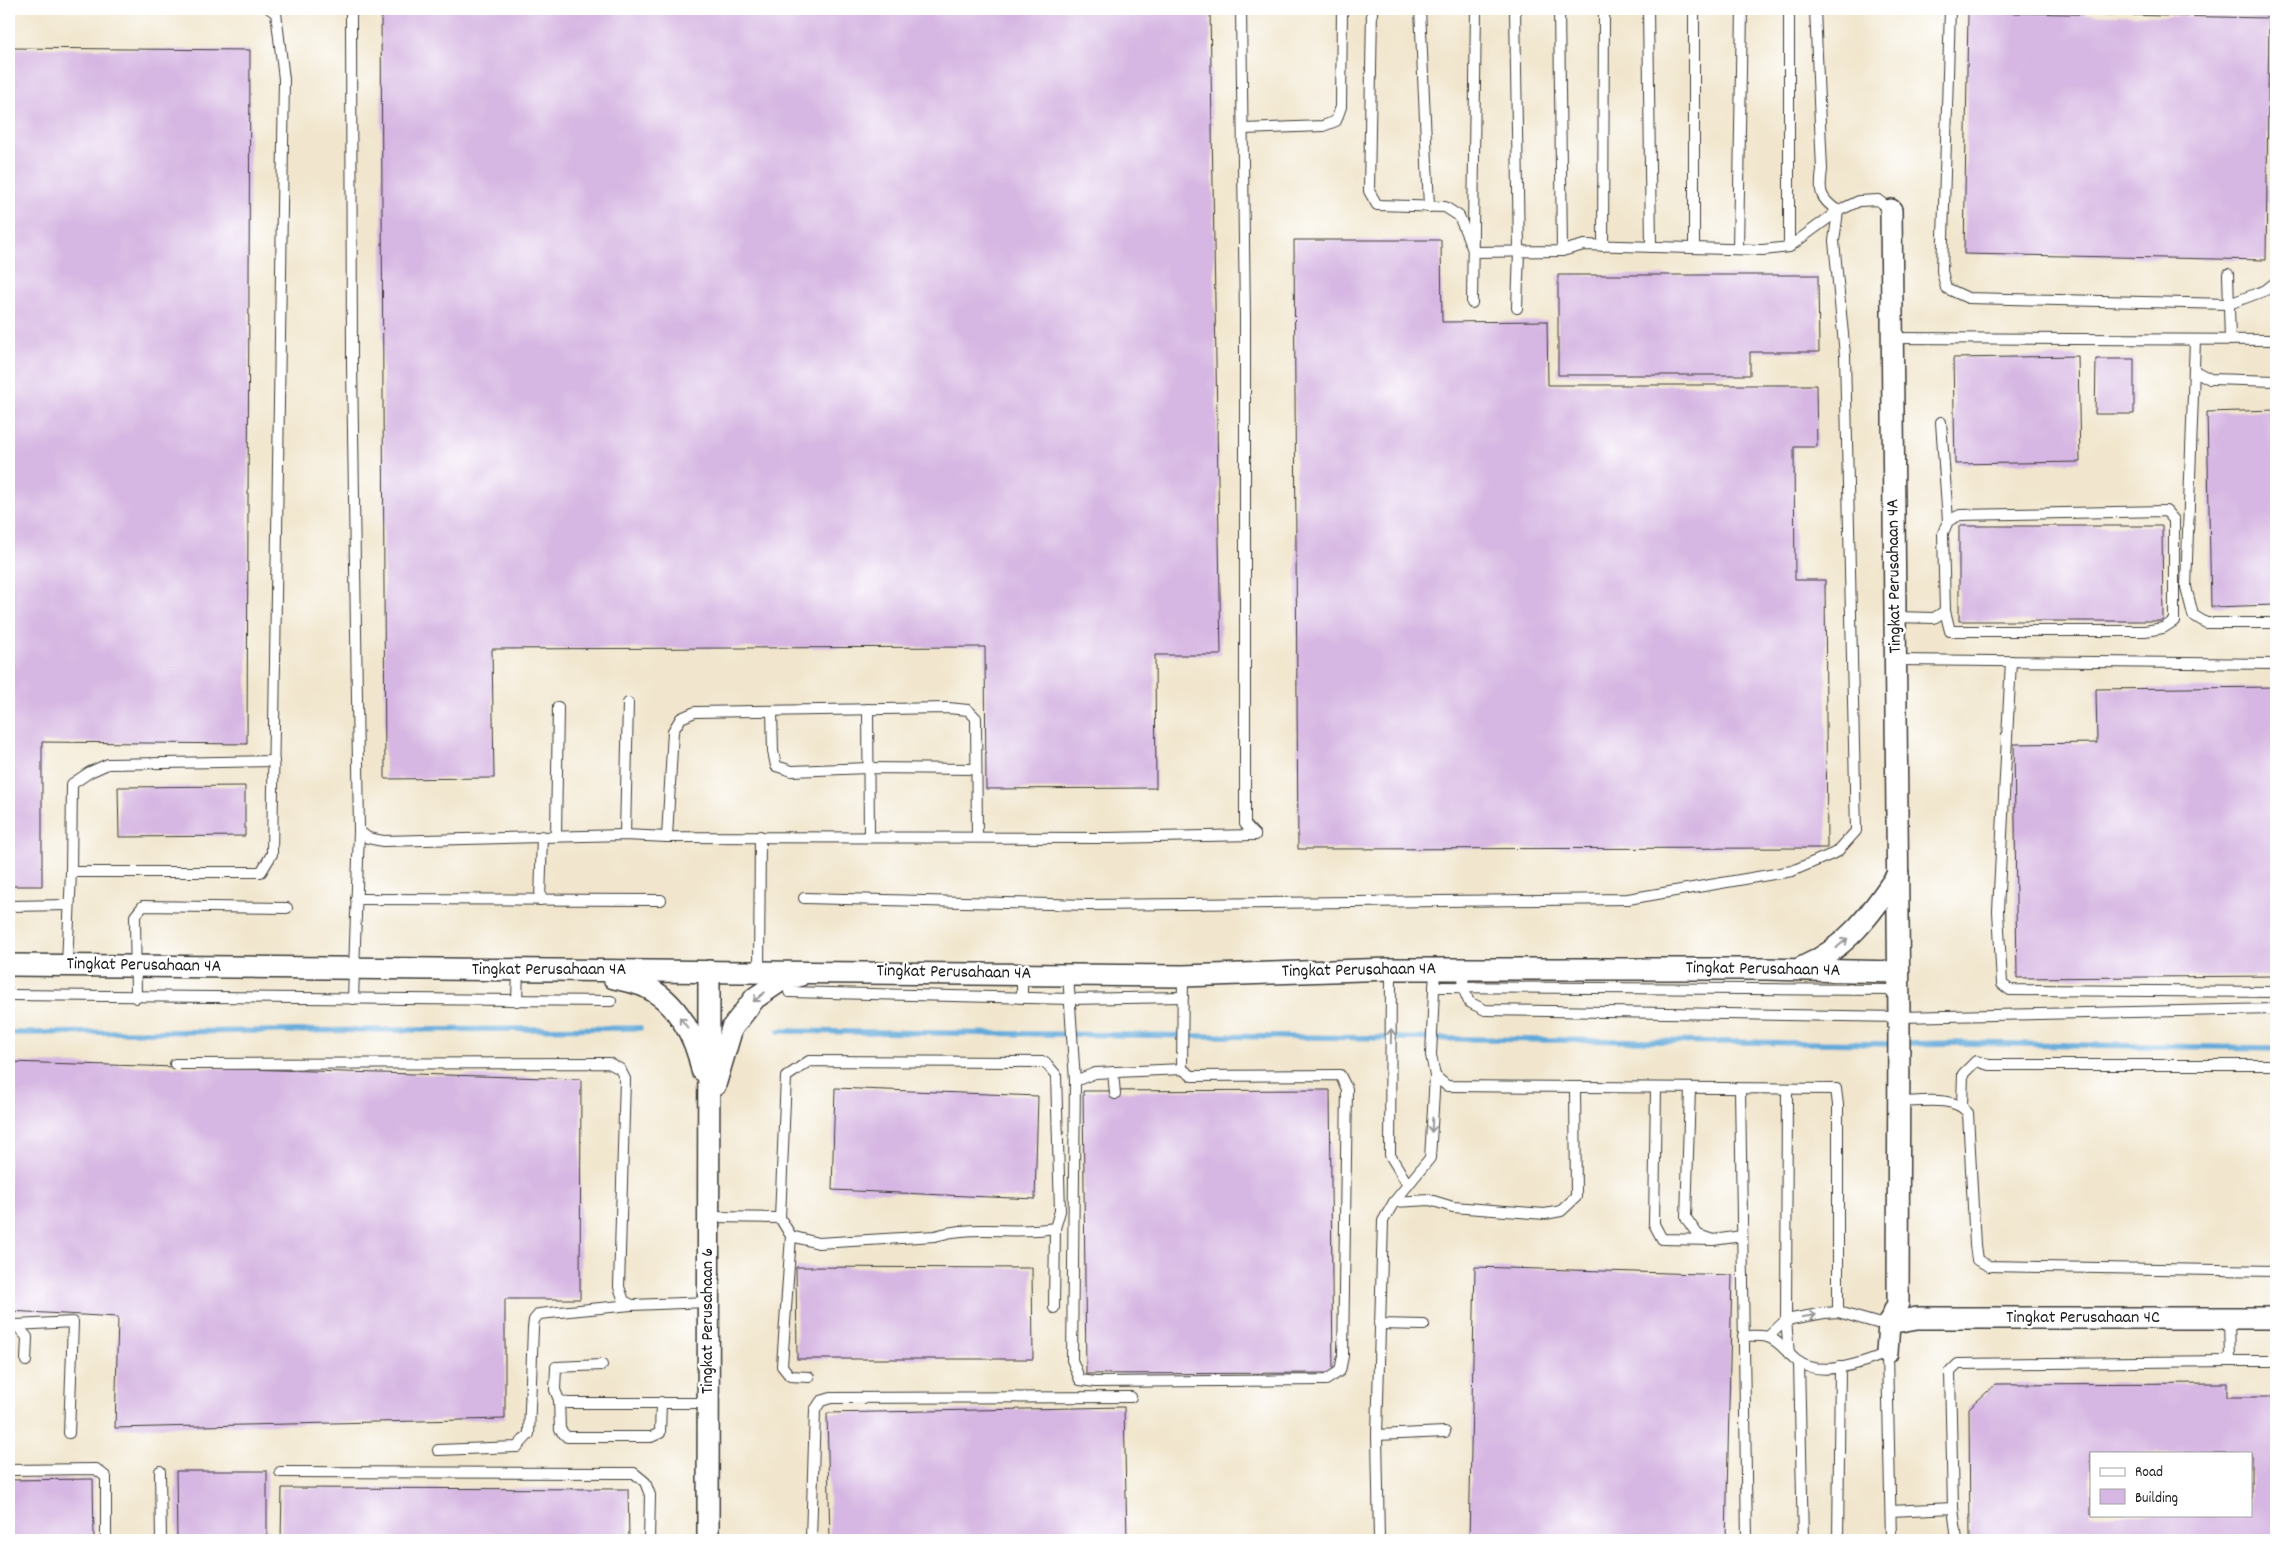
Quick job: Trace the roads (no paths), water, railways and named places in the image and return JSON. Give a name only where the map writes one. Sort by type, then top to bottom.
[{"type":"street","name":"Tingkat Perusahaan 4A","points":[[1887,1353],[1889,1323],[1898,1303],[1899,1102],[1891,210]]},
{"type":"street","points":[[1766,968],[1802,968],[1830,954],[1856,931],[1898,874]]},
{"type":"street","name":"Tingkat Perusahaan 4A","points":[[9,964],[709,971],[760,972],[831,979],[1022,974],[1183,976],[1391,969],[1435,978],[1463,978],[1766,968],[1898,981]]},
{"type":"street","name":"Tingkat Perusahaan 6","points":[[572,970],[644,986],[670,1005],[688,1028],[699,1055],[709,1102]]},
{"type":"street","name":"Tingkat Perusahaan 6","points":[[708,1540],[709,971]]},
{"type":"street","name":"Tingkat Perusahaan 6","points":[[709,1102],[732,1028],[755,998],[783,979],[831,979]]},
{"type":"street","name":"Tingkat Perusahaan 4C","points":[[1889,1323],[1917,1318],[2276,1318]]},
{"type":"lane","points":[[71,872],[261,872],[272,854],[284,79],[276,13],[270,9]]},
{"type":"lane","points":[[353,9],[350,15],[352,365],[359,831],[353,999]]},
{"type":"lane","points":[[359,831],[368,838],[383,841],[625,835],[667,837],[1108,838],[1255,835],[1245,824],[1245,318],[1241,9]]},
{"type":"lane","points":[[1243,129],[1323,126],[1336,121],[1341,107],[1342,9]]},
{"type":"lane","points":[[1372,9],[1369,191],[1377,206],[1444,207],[1459,216],[1474,252]]},
{"type":"lane","points":[[1420,9],[1429,207]]},
{"type":"lane","points":[[1472,303],[1476,9]]},
{"type":"lane","points":[[1515,9],[1519,251],[1517,308]]},
{"type":"lane","points":[[1559,9],[1562,251]]},
{"type":"lane","points":[[1603,246],[1604,9]]},
{"type":"lane","points":[[1648,9],[1650,247]]},
{"type":"lane","points":[[1694,9],[1694,248]]},
{"type":"lane","points":[[1738,249],[1742,9]]},
{"type":"lane","points":[[1789,9],[1789,247]]},
{"type":"lane","points":[[1815,9],[1822,170],[1820,188],[1825,202],[1838,211]]},
{"type":"lane","points":[[1950,9],[1942,271],[1946,288],[1968,298],[2229,304],[2266,290],[2276,282]]},
{"type":"lane","points":[[1474,252],[1562,251],[1584,246],[1763,250],[1789,247],[1838,211],[1858,201],[1878,200],[1891,210]]},
{"type":"lane","points":[[804,898],[1088,905],[1628,899],[1792,871],[1837,852],[1856,831],[1845,355],[1834,241],[1838,211]]},
{"type":"lane","points":[[2228,274],[2230,340]]},
{"type":"lane","points":[[1892,338],[2276,340]]},
{"type":"lane","points":[[2195,340],[2186,587],[2194,615],[2206,623],[2276,623]]},
{"type":"lane","points":[[2195,371],[2210,379],[2276,381]]},
{"type":"lane","points":[[1941,422],[1948,521],[1943,533],[1945,612],[1950,631],[2146,631],[2163,628],[2174,621],[2174,520],[2166,511],[1960,515],[1948,521]]},
{"type":"lane","points":[[1895,617],[1934,618],[1945,612]]},
{"type":"lane","points":[[1896,660],[2276,664]]},
{"type":"lane","points":[[2011,662],[1998,911],[2002,984],[2010,990],[2276,992]]},
{"type":"lane","points":[[625,835],[628,703]]},
{"type":"lane","points":[[556,836],[558,707]]},
{"type":"lane","points":[[667,837],[673,731],[681,718],[696,712],[868,709],[968,710],[976,718],[977,837]]},
{"type":"lane","points":[[868,709],[869,836]]},
{"type":"lane","points":[[772,711],[772,751],[776,766],[792,771],[868,768],[976,769]]},
{"type":"lane","points":[[66,965],[71,872],[72,784],[90,772],[108,764],[274,761]]},
{"type":"lane","points":[[540,900],[542,836]]},
{"type":"lane","points":[[760,836],[760,972]]},
{"type":"lane","points":[[356,899],[661,900]]},
{"type":"lane","points":[[9,906],[69,905]]},
{"type":"lane","points":[[136,998],[135,916],[143,906],[287,908]]},
{"type":"lane","points":[[517,1001],[518,969]]},
{"type":"lane","points":[[1391,969],[1390,1155],[1408,1185]]},
{"type":"lane","points":[[1022,974],[1022,998]]},
{"type":"lane","points":[[1068,974],[1075,1081],[1072,1360],[1080,1380],[1095,1382],[1326,1380],[1340,1371],[1343,1356],[1347,1089],[1340,1075],[1192,1076],[1182,1069],[1095,1073],[1075,1081]]},
{"type":"lane","points":[[1182,1069],[1183,976]]},
{"type":"lane","points":[[1379,1540],[1377,1435],[1383,1222],[1394,1202],[1430,1158],[1435,1076],[1431,1055],[1435,978]]},
{"type":"lane","points":[[1898,981],[1463,978],[1468,1002],[1485,1010],[1899,1017],[2276,1009]]},
{"type":"lane","points":[[789,992],[831,979],[1022,998],[1183,997]]},
{"type":"lane","points":[[9,995],[136,998],[611,1001]]},
{"type":"lane","points":[[809,1377],[790,1376],[782,1366],[791,1236],[780,1218],[786,1077],[809,1061],[1045,1062],[1056,1075],[1060,1211],[1055,1228],[1054,1308]]},
{"type":"lane","points":[[1962,1105],[1964,1074],[1976,1061],[1990,1065],[2276,1066]]},
{"type":"lane","points":[[175,1064],[609,1063],[620,1070],[625,1079],[619,1287],[624,1301],[632,1305]]},
{"type":"lane","points":[[1113,1072],[1115,1094]]},
{"type":"lane","points":[[1435,1076],[1446,1086],[1836,1090],[1838,1105],[1838,1312]]},
{"type":"lane","points":[[1394,1202],[1430,1200],[1453,1207],[1500,1212],[1545,1214],[1560,1211],[1576,1197],[1575,1088]]},
{"type":"lane","points":[[1656,1088],[1654,1224],[1662,1239],[1713,1240],[1742,1236]]},
{"type":"lane","points":[[1690,1088],[1686,1218],[1698,1234],[1713,1240]]},
{"type":"lane","points":[[1740,1089],[1747,1540]]},
{"type":"lane","points":[[1787,1089],[1786,1320],[1789,1354]]},
{"type":"lane","points":[[1899,1102],[1950,1102],[1962,1105],[1968,1113],[1974,1245],[1977,1260],[1989,1266],[2276,1271]]},
{"type":"lane","points":[[709,1218],[780,1218]]},
{"type":"lane","points":[[791,1236],[818,1243],[935,1236],[952,1231],[1037,1231],[1055,1228]]},
{"type":"lane","points":[[438,1450],[517,1447],[529,1434],[532,1328],[534,1320],[539,1314],[632,1305],[708,1302]]},
{"type":"lane","points":[[1768,1337],[1786,1320],[1838,1312],[1877,1323],[1889,1323]]},
{"type":"lane","points":[[2229,1318],[2230,1361]]},
{"type":"lane","points":[[12,1325],[73,1322],[69,1433]]},
{"type":"lane","points":[[1379,1324],[1424,1325]]},
{"type":"lane","points":[[12,1325],[27,1337],[26,1362]]},
{"type":"lane","points":[[1744,1336],[1768,1337],[1799,1362],[1831,1369],[1853,1366],[1887,1353],[1892,1511],[1891,1540]]},
{"type":"lane","points":[[1957,1540],[1953,1508],[1950,1372],[1958,1364],[2276,1361]]},
{"type":"lane","points":[[1799,1362],[1804,1540]]},
{"type":"lane","points":[[602,1366],[556,1367],[555,1390],[559,1400],[560,1430],[567,1437],[651,1437],[660,1433],[661,1402]]},
{"type":"lane","points":[[1838,1540],[1840,1367]]},
{"type":"lane","points":[[811,1540],[815,1410],[821,1401],[831,1398],[1131,1397]]},
{"type":"lane","points":[[559,1400],[567,1403],[708,1403]]},
{"type":"lane","points":[[1377,1435],[1445,1432]]},
{"type":"lane","points":[[9,1470],[96,1470],[106,1477],[106,1540]]},
{"type":"lane","points":[[160,1471],[161,1540]]},
{"type":"lane","points":[[280,1472],[634,1473],[645,1482],[650,1496],[649,1540]]},
{"type":"lane","points":[[1892,1511],[1953,1508]]},
{"type":"waterway","points":[[9,1033],[640,1028]]},
{"type":"waterway","points":[[779,1031],[1894,1044]]},
{"type":"waterway","points":[[1903,1044],[1956,1043],[2276,1048]]}]
